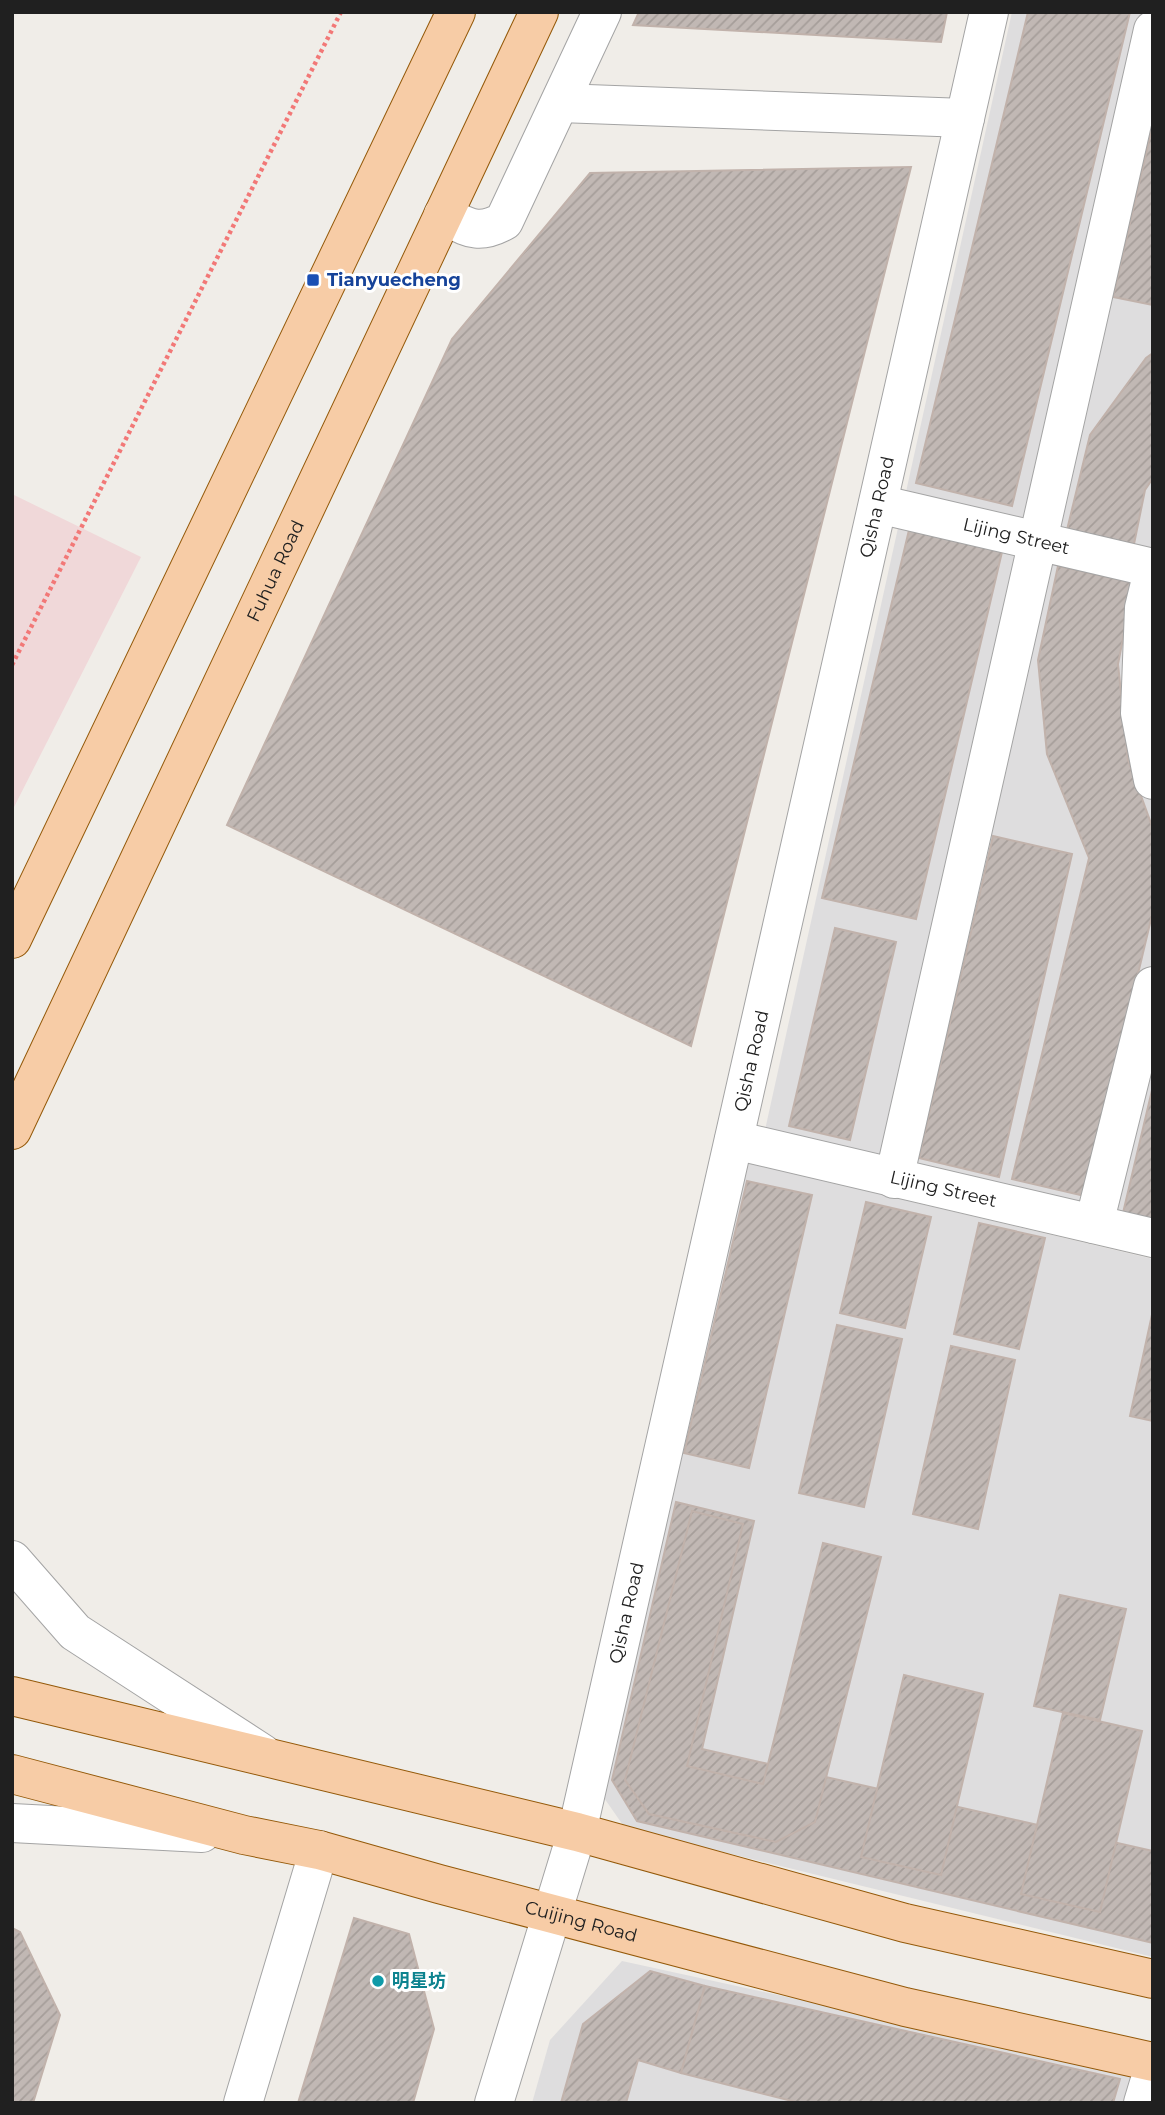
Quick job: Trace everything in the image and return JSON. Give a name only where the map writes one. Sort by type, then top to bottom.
[{"type":"main road","points":[[12,939],[456,12]]},
{"type":"main road","name":"Fuhua Road","points":[[12,1130],[539,12]]},
{"type":"main road","points":[[12,1696],[577,1832],[905,1923],[1153,1979]]},
{"type":"main road","name":"Cuijing Road","points":[[12,1774],[244,1835],[319,1850],[905,2007],[1153,2062]]},
{"type":"street","points":[[443,215],[473,229],[489,230],[504,221],[603,12]]},
{"type":"street","name":"Qisha Road","points":[[494,2103],[577,1832],[989,12]]},
{"type":"street","points":[[894,1179],[1153,30]]},
{"type":"street","points":[[560,103],[965,118]]},
{"type":"street","name":"Lijing Street","points":[[878,505],[1153,570]]},
{"type":"street","points":[[1153,570],[1144,608],[1140,713],[1153,780]]},
{"type":"street","points":[[1094,1223],[1153,986]]},
{"type":"street","name":"Lijing Street","points":[[734,1140],[1153,1238]]},
{"type":"street","points":[[12,1560],[75,1632],[267,1757]]},
{"type":"street","points":[[12,1823],[244,1835]]},
{"type":"street","points":[[243,2103],[319,1850]]},
{"type":"street","points":[[1143,2103],[1153,2070]]},
{"type":"path","points":[[12,665],[341,12]]},
{"type":"shaded area","points":[[1012,12],[1153,12],[1153,1229],[763,1139]]},
{"type":"shaded area","points":[[12,494],[141,557],[12,811]]},
{"type":"shaded area","points":[[741,1161],[1153,1259],[1153,1957],[625,1828],[602,1795]]},
{"type":"shaded area","points":[[622,1961],[1136,2073],[1126,2103],[532,2103],[550,2040]]},
{"type":"building","points":[[639,12],[947,12],[941,42],[633,25]]},
{"type":"building","points":[[1028,12],[1130,12],[1012,506],[916,483]]},
{"type":"building","points":[[1153,123],[1153,305],[1113,297]]},
{"type":"building","points":[[911,167],[691,1046],[227,825],[452,339],[590,173]]},
{"type":"building","points":[[1153,353],[1153,478],[1145,490],[1134,544],[1067,530],[1090,435],[1146,358]]},
{"type":"building","points":[[909,530],[1002,552],[916,919],[822,898]]},
{"type":"building","points":[[1058,566],[1134,583],[1118,664],[1128,760],[1153,829],[1153,911],[1085,1196],[1012,1179],[1089,858],[1047,754],[1038,660]]},
{"type":"building","points":[[993,836],[1072,854],[999,1177],[919,1158]]},
{"type":"building","points":[[835,928],[896,942],[850,1140],[789,1126]]},
{"type":"building","points":[[1153,1086],[1153,1220],[1123,1213]]},
{"type":"building","points":[[747,1181],[812,1195],[749,1468],[684,1453]]},
{"type":"building","points":[[866,1202],[931,1217],[905,1328],[840,1313]]},
{"type":"building","points":[[979,1223],[1045,1238],[1019,1349],[954,1334]]},
{"type":"building","points":[[1153,1310],[1153,1421],[1130,1416]]},
{"type":"building","points":[[837,1325],[902,1339],[864,1507],[799,1493]]},
{"type":"building","points":[[951,1346],[1015,1360],[978,1529],[913,1514]]},
{"type":"building","points":[[676,1502],[754,1521],[702,1749],[1153,1851],[1153,1943],[637,1821],[612,1780]]},
{"type":"building","points":[[692,1511],[743,1524],[687,1766],[763,1784],[823,1543],[881,1557],[815,1822],[776,1842],[649,1814],[625,1780]]},
{"type":"building","points":[[1060,1595],[1126,1609],[1100,1720],[1034,1706]]},
{"type":"building","points":[[904,1675],[983,1694],[941,1875],[861,1857]]},
{"type":"building","points":[[1063,1713],[1142,1731],[1100,1912],[1021,1894]]},
{"type":"building","name":"明星坊","points":[[354,1918],[409,1934],[434,2029],[413,2103],[298,2103]]},
{"type":"building","points":[[12,1928],[20,1932],[60,2015],[33,2103],[12,2103]]},
{"type":"building","points":[[650,1971],[705,1986],[681,2073],[638,2060],[626,2103],[561,2103],[583,2024]]},
{"type":"building","points":[[705,1986],[1120,2079],[1113,2103],[800,2103],[681,2073]]},
{"type":"place","name":"Tianyuecheng","points":[[313,280]]},
{"type":"place","name":"明星坊","points":[[378,1981]]}]
